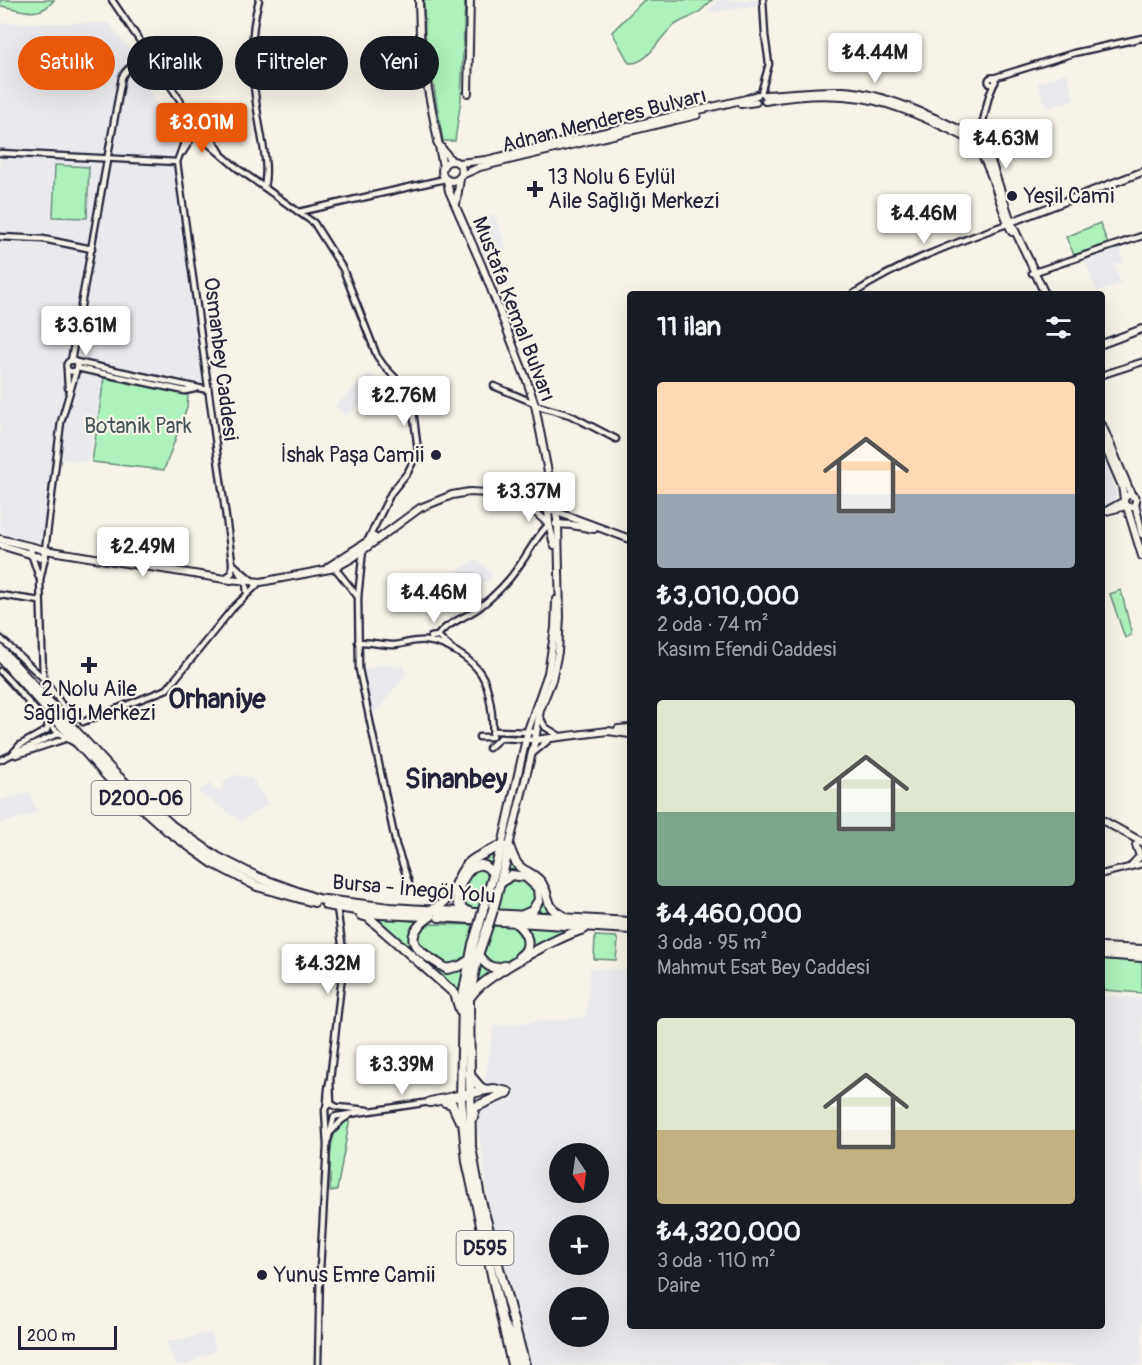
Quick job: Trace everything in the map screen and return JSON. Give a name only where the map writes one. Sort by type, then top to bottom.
[{"type":"highway","points":[[0,644],[2,658]]},
{"type":"highway","name":"Bursa - İnegöl Yolu","points":[[0,649],[2,658],[15,674],[109,778],[167,830],[213,863],[257,886],[316,903],[380,914],[470,913],[590,927],[627,929]]},
{"type":"highway","name":"Bursa - İnegöl Yolu","points":[[2,658],[114,773],[172,826],[217,857],[259,878],[317,898],[430,914],[627,922]]},
{"type":"highway","points":[[475,957],[460,966],[447,969],[419,952],[414,945],[413,937],[421,923],[448,900],[466,866],[477,857],[506,846]]},
{"type":"highway","points":[[484,926],[483,910],[493,874],[506,846]]},
{"type":"highway","points":[[462,1017],[463,996],[484,926],[493,910],[501,882],[506,846]]},
{"type":"highway","points":[[506,846],[519,867],[543,884],[550,906],[569,919]]},
{"type":"highway","points":[[470,913],[459,906],[457,900],[468,871],[478,865],[483,865],[487,866],[493,874]]},
{"type":"highway","points":[[475,957],[496,969],[524,954],[527,949],[526,934],[517,919],[532,911],[536,906],[539,900],[538,888],[525,877],[511,874],[501,882]]},
{"type":"highway","name":"D595","points":[[316,903],[368,917],[455,994],[462,1017],[465,1097],[480,1197],[525,1365]]},
{"type":"highway","points":[[469,999],[475,989],[508,968],[565,936],[590,927]]},
{"type":"highway","points":[[1105,948],[1142,950]]},
{"type":"highway","points":[[1105,954],[1142,957]]},
{"type":"highway","name":"D595","points":[[475,957],[469,999],[469,1074],[463,1129],[467,1162],[511,1363]]},
{"type":"highway","points":[[445,1101],[457,1086],[462,1059]]},
{"type":"highway","points":[[469,1074],[480,1087],[486,1090]]},
{"type":"highway","points":[[430,1102],[465,1097],[486,1090],[508,1092],[475,1107],[471,1147]]},
{"type":"highway","points":[[465,1097],[492,1098]]},
{"type":"highway","points":[[445,1101],[455,1108],[463,1129]]},
{"type":"highway","points":[[501,1321],[511,1337],[519,1365]]},
{"type":"main road","points":[[418,0],[424,65],[443,167],[442,172],[446,179],[453,181],[461,176]]},
{"type":"main road","points":[[468,93],[470,0]]},
{"type":"main road","name":"Adnan Menderes Bulvarı","points":[[461,176],[480,167],[623,131],[637,125],[762,96],[812,95],[862,98],[898,108],[975,139]]},
{"type":"main road","name":"Adnan Menderes Bulvarı","points":[[455,162],[486,160],[725,108],[756,102],[762,104],[762,96]]},
{"type":"main road","points":[[975,139],[990,158],[1008,212],[1009,223]]},
{"type":"main road","points":[[975,139],[1009,223],[1042,291]]},
{"type":"main road","points":[[437,140],[462,168],[457,186],[456,205]]},
{"type":"main road","points":[[443,167],[455,162]]},
{"type":"main road","points":[[1009,223],[1142,172]]},
{"type":"main road","name":"Mustafa Kemal Bulvarı","points":[[446,179],[449,191],[501,312],[535,404],[558,524],[556,540]]},
{"type":"main road","points":[[1008,212],[1024,217]]},
{"type":"main road","points":[[1105,343],[1142,329]]},
{"type":"main road","points":[[1105,431],[1137,500],[1142,534]]},
{"type":"main road","points":[[1105,448],[1122,486],[1142,556]]},
{"type":"main road","points":[[0,545],[32,552],[45,550],[60,552],[250,582],[275,580],[335,568],[420,508],[462,493],[488,493],[556,512],[627,538]]},
{"type":"main road","points":[[1105,512],[1125,503],[1128,495],[1137,500]]},
{"type":"main road","points":[[1125,503],[1133,507],[1137,500]]},
{"type":"main road","points":[[526,504],[549,524],[603,530]]},
{"type":"main road","points":[[506,846],[532,754],[540,710],[552,680],[558,652],[560,617],[556,540],[549,524],[548,510]]},
{"type":"main road","points":[[319,572],[368,540],[386,532]]},
{"type":"main road","points":[[0,539],[45,557],[60,552]]},
{"type":"main road","points":[[506,846],[528,730],[548,673],[553,650],[556,540]]},
{"type":"main road","points":[[45,550],[45,557]]},
{"type":"main road","points":[[535,740],[555,736],[627,731]]},
{"type":"main road","points":[[536,732],[555,736]]},
{"type":"main road","points":[[1105,822],[1140,845],[1140,856],[1132,865]]},
{"type":"street","points":[[112,0],[137,36]]},
{"type":"street","points":[[259,0],[253,30],[252,62],[254,92],[265,164],[264,187]]},
{"type":"street","points":[[762,96],[769,64],[764,0]]},
{"type":"street","points":[[975,139],[982,123],[993,81],[1008,73],[1074,53],[1142,38]]},
{"type":"street","points":[[45,550],[60,432],[75,365],[92,249],[122,78],[127,69]]},
{"type":"street","points":[[173,90],[185,109],[206,129],[225,159]]},
{"type":"street","points":[[185,109],[190,126],[225,159],[314,223],[344,269],[377,356],[411,394],[418,451],[408,472],[391,493],[368,540]]},
{"type":"street","name":"Osmanbey Caddesi","points":[[190,126],[177,162],[233,563]]},
{"type":"street","points":[[0,153],[177,162],[195,132]]},
{"type":"street","points":[[298,212],[446,179]]},
{"type":"street","points":[[858,291],[871,282],[929,255],[1009,223]]},
{"type":"street","points":[[1033,272],[1142,236]]},
{"type":"street","points":[[0,237],[43,239],[92,249]]},
{"type":"street","points":[[1105,374],[1142,362]]},
{"type":"street","points":[[67,397],[67,364],[139,378],[185,391],[208,390]]},
{"type":"street","points":[[66,368],[70,372],[75,365]]},
{"type":"street","points":[[494,386],[535,404],[570,415],[616,439]]},
{"type":"street","points":[[433,642],[439,637],[440,632],[479,607],[506,582],[549,524]]},
{"type":"street","points":[[556,540],[561,529],[572,525]]},
{"type":"street","points":[[363,549],[358,597],[359,669],[396,845],[408,883]]},
{"type":"street","points":[[32,552],[40,579]]},
{"type":"street","points":[[43,677],[40,579],[45,557]]},
{"type":"street","points":[[227,578],[232,573],[233,563]]},
{"type":"street","points":[[233,563],[250,582]]},
{"type":"street","points":[[335,568],[358,597]]},
{"type":"street","points":[[83,722],[167,689],[247,593],[250,582]]},
{"type":"street","points":[[247,593],[250,582]]},
{"type":"street","points":[[0,595],[40,601]]},
{"type":"street","points":[[439,637],[482,674],[493,715],[502,730]]},
{"type":"street","points":[[0,638],[43,677],[74,720]]},
{"type":"street","points":[[358,642],[392,645],[421,640],[452,649]]},
{"type":"street","points":[[0,670],[48,724],[65,739],[79,746]]},
{"type":"street","points":[[532,754],[555,736],[542,724],[540,710]]},
{"type":"street","points":[[479,737],[492,737],[493,715]]},
{"type":"street","points":[[519,730],[531,720]]},
{"type":"street","points":[[10,756],[20,745],[47,730],[48,724]]},
{"type":"street","points":[[492,733],[502,730],[536,732]]},
{"type":"street","points":[[492,733],[516,738],[524,748]]},
{"type":"street","points":[[0,760],[57,734]]},
{"type":"street","points":[[489,748],[500,738],[535,740]]},
{"type":"street","points":[[10,756],[65,739]]},
{"type":"street","points":[[1132,865],[1142,858]]},
{"type":"street","points":[[1105,873],[1142,864]]},
{"type":"street","points":[[327,1146],[338,1112],[332,1106],[330,1080],[344,958],[337,908]]},
{"type":"street","points":[[326,1115],[330,1118],[430,1102]]},
{"type":"street","points":[[318,1365],[320,1270],[327,1146],[325,1110],[332,1106],[377,1111]]},
{"type":"street","points":[[330,1133],[342,1120],[355,1113]]},
{"type":"shaded area","points":[[719,0],[760,0],[758,6],[709,13],[708,10]]},
{"type":"shaded area","points":[[0,23],[109,23],[127,46],[127,90],[150,90],[182,164],[205,384],[107,365],[89,462],[60,460],[48,543],[0,536]]},
{"type":"shaded area","points":[[1066,73],[1075,99],[1047,109],[1037,83]]},
{"type":"shaded area","points":[[494,214],[506,247],[483,255],[472,224]]},
{"type":"shaded area","points":[[1119,245],[1124,261],[1114,265],[1121,283],[1097,291],[1084,258]]},
{"type":"shaded area","points":[[370,373],[377,381],[368,389],[372,393],[346,416],[335,406]]},
{"type":"shaded area","points":[[1105,456],[1117,493],[1115,503],[1105,505]]},
{"type":"shaded area","points":[[475,559],[493,576],[486,583],[473,580],[468,587],[453,584],[452,575]]},
{"type":"shaded area","points":[[393,663],[394,667],[404,665],[406,674],[377,711],[371,711],[363,669]]},
{"type":"shaded area","points":[[234,775],[252,778],[268,804],[241,821],[199,793],[199,790],[211,783],[213,790],[222,790],[224,782]]},
{"type":"shaded area","points":[[29,792],[38,812],[0,824],[0,800]]},
{"type":"shaded area","points":[[590,968],[627,970],[627,1329],[1105,1329],[1105,996],[1142,998],[1142,1365],[530,1365],[490,1227],[484,1161],[477,1127],[494,1026],[586,1017]]},
{"type":"shaded area","points":[[211,1333],[216,1351],[197,1358],[188,1365],[175,1365],[167,1342]]},
{"type":"green space","points":[[1,0],[54,0],[43,10],[30,12],[2,6],[0,5]]},
{"type":"green space","points":[[424,0],[465,0],[461,99],[455,141],[443,141],[434,90],[439,90],[439,36],[425,35]]},
{"type":"green space","points":[[644,0],[712,0],[698,13],[673,26],[642,60],[629,63],[612,32]]},
{"type":"green space","points":[[55,165],[89,167],[87,218],[53,217]]},
{"type":"green space","points":[[1100,223],[1108,244],[1075,257],[1066,237]]},
{"type":"green space","name":"Botanik Park","points":[[104,378],[188,395],[187,407],[164,470],[92,462]]},
{"type":"green space","points":[[1121,590],[1131,631],[1131,635],[1125,638],[1110,594]]},
{"type":"green space","points":[[509,846],[513,858],[536,877],[550,906],[569,919],[491,915]]},
{"type":"green space","points":[[497,853],[493,870],[478,865],[493,874],[482,914],[464,910],[457,894],[473,864]]},
{"type":"green space","points":[[373,919],[421,922],[414,932],[411,943],[422,957],[448,971],[460,971],[467,968],[461,997]]},
{"type":"green space","points":[[490,921],[514,922],[568,931],[475,989],[478,955]]},
{"type":"green space","points":[[431,924],[478,925],[470,953],[463,961],[447,967],[424,953],[417,938],[423,928]]},
{"type":"green space","points":[[595,936],[616,937],[618,941],[616,960],[594,959]]},
{"type":"green space","points":[[1105,959],[1142,961],[1142,993],[1105,990]]},
{"type":"green space","points":[[350,1118],[337,1190],[330,1191],[333,1140],[342,1123]]},
{"type":"place","name":"13 Nolu 6 Eylül Aile Sağlığı Merkezi","points":[[535,189]]},
{"type":"place","name":"Yeşil Cami","points":[[1012,196]]},
{"type":"place","name":"İshak Paşa Camii","points":[[436,455]]},
{"type":"place","name":"2 Nolu Aile Sağlığı Merkezi","points":[[89,665]]},
{"type":"place","name":"Yunus Emre Camii","points":[[262,1275]]},
{"type":"district","name":"Orhaniye","points":[[217,699]]},
{"type":"district","name":"Sinanbey","points":[[456,779]]}]
